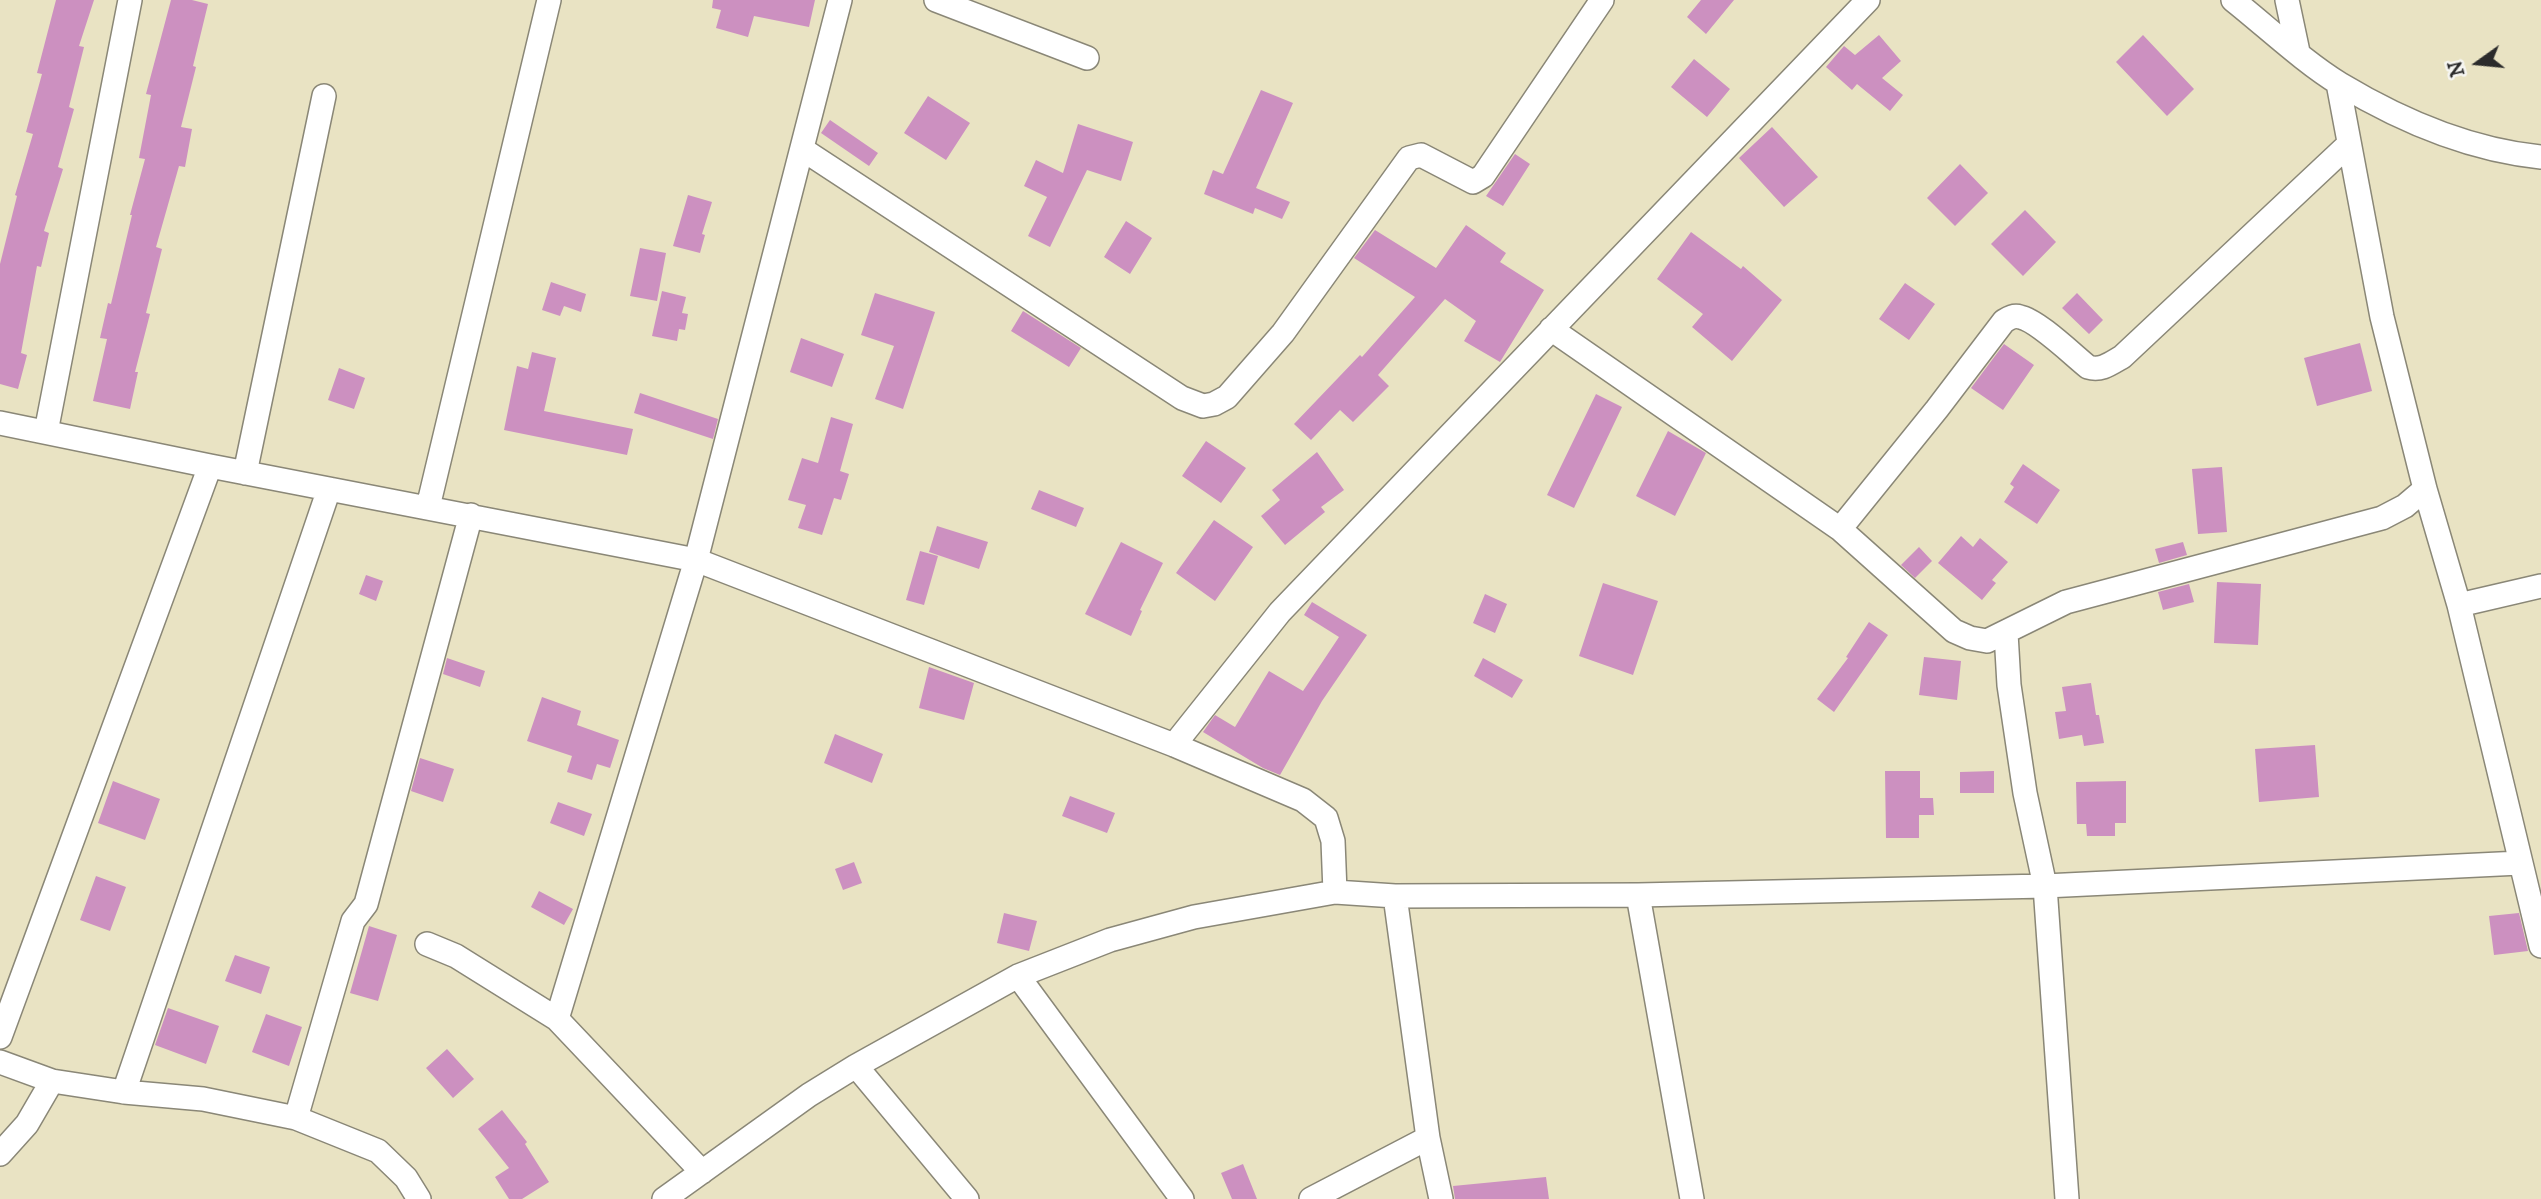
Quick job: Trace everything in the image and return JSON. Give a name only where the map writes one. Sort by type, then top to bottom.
[{"type":"street","points":[[46,432],[130,0]]},
{"type":"street","points":[[428,507],[549,0]]},
{"type":"street","points":[[557,1019],[696,560],[840,0]]},
{"type":"street","points":[[936,0],[1087,58]]},
{"type":"street","points":[[802,149],[1182,398],[1203,406],[1214,404],[1227,397],[1283,333],[1409,158],[1421,155],[1474,182],[1483,176],[1602,0]]},
{"type":"street","points":[[1174,745],[1280,612],[1868,0]]},
{"type":"street","points":[[2234,0],[2338,83],[2419,125],[2508,154],[2541,157]]},
{"type":"street","points":[[2287,0],[2298,52]]},
{"type":"street","points":[[2338,83],[2382,317],[2425,489],[2459,605],[2541,946]]},
{"type":"street","points":[[245,473],[324,96]]},
{"type":"street","points":[[1840,529],[2004,321],[2012,316],[2021,317],[2033,323],[2088,367],[2096,369],[2106,366],[2122,357],[2348,145]]},
{"type":"street","points":[[1552,328],[1840,529],[1954,631],[1970,638],[1987,641],[2066,602],[2382,518],[2405,506],[2425,489]]},
{"type":"street","points":[[0,422],[245,473],[696,560],[1174,745],[1303,800],[1326,818],[1333,841],[1335,892]]},
{"type":"street","points":[[0,1037],[210,466]]},
{"type":"street","points":[[124,1092],[329,489]]},
{"type":"street","points":[[296,1118],[353,921],[366,904],[471,515]]},
{"type":"street","points":[[2459,605],[2541,586]]},
{"type":"street","points":[[2006,633],[2009,685],[2025,793],[2045,886],[2067,1199]]},
{"type":"street","points":[[664,1199],[809,1095],[1018,976],[1110,940],[1194,917],[1335,892],[1395,896],[1639,895],[2045,886],[2520,863]]},
{"type":"street","points":[[1639,895],[1692,1199]]},
{"type":"street","points":[[1395,896],[1428,1138],[1441,1199]]},
{"type":"street","points":[[427,944],[456,956],[557,1019],[702,1172]]},
{"type":"street","points":[[1018,976],[1182,1199]]},
{"type":"street","points":[[0,1062],[52,1081],[124,1092],[204,1099],[296,1118],[378,1151],[406,1178],[419,1199]]},
{"type":"street","points":[[856,1066],[967,1199]]},
{"type":"street","points":[[0,1154],[27,1124],[52,1081]]},
{"type":"street","points":[[1311,1199],[1428,1138]]},
{"type":"building","points":[[56,0],[94,0],[79,46],[84,47],[69,107],[74,109],[58,167],[63,169],[44,231],[49,233],[41,267],[37,266],[21,353],[27,355],[18,389],[0,384],[0,264],[17,196],[15,195],[33,134],[26,132],[42,74],[37,73]]},
{"type":"building","points":[[171,0],[192,0],[208,4],[181,127],[192,129],[185,167],[179,166],[156,247],[162,249],[146,313],[150,314],[135,372],[138,372],[130,409],[93,401],[107,339],[100,338],[108,303],[111,304],[145,159],[139,158],[151,95],[146,94]]},
{"type":"building","points":[[713,0],[815,0],[809,27],[754,16],[748,37],[716,28],[721,10],[712,8]]},
{"type":"building","points":[[1701,0],[1734,0],[1706,34],[1687,17]]},
{"type":"building","points":[[1879,35],[1901,61],[1882,78],[1903,95],[1890,111],[1857,84],[1852,90],[1826,67],[1844,46],[1855,55]]},
{"type":"building","points":[[2143,35],[2194,89],[2167,116],[2116,62]]},
{"type":"building","points":[[1694,59],[1730,89],[1707,117],[1671,87]]},
{"type":"building","points":[[1261,90],[1293,103],[1256,188],[1290,202],[1282,219],[1255,208],[1253,214],[1204,194],[1213,170],[1223,174]]},
{"type":"building","points":[[928,96],[970,123],[946,160],[904,133]]},
{"type":"building","points":[[830,120],[878,153],[869,166],[821,133]]},
{"type":"building","points":[[1078,124],[1133,142],[1121,181],[1087,170],[1050,247],[1028,236],[1047,197],[1024,186],[1036,160],[1063,173]]},
{"type":"building","points":[[1772,127],[1818,177],[1784,207],[1739,158]]},
{"type":"building","points":[[1515,154],[1530,164],[1503,206],[1486,196]]},
{"type":"building","points":[[1960,164],[1988,193],[1955,226],[1927,198]]},
{"type":"building","points":[[688,195],[712,202],[702,234],[705,235],[700,253],[673,246]]},
{"type":"building","points":[[2025,210],[2056,242],[2023,276],[1991,244]]},
{"type":"building","points":[[1126,221],[1152,238],[1130,274],[1104,257]]},
{"type":"building","points":[[1466,225],[1506,253],[1500,262],[1544,290],[1500,362],[1464,341],[1476,321],[1445,299],[1378,375],[1389,386],[1353,422],[1340,410],[1311,440],[1294,424],[1360,355],[1362,357],[1415,297],[1354,258],[1375,230],[1436,268]]},
{"type":"building","points":[[1691,232],[1741,269],[1743,266],[1782,300],[1732,361],[1692,327],[1703,314],[1657,279]]},
{"type":"building","points":[[640,248],[666,253],[657,301],[630,296]]},
{"type":"building","points":[[551,282],[586,294],[581,312],[564,306],[560,316],[542,310]]},
{"type":"building","points":[[1905,283],[1935,304],[1909,340],[1879,319]]},
{"type":"building","points":[[662,291],[686,297],[682,313],[688,314],[685,330],[679,329],[677,341],[652,336]]},
{"type":"building","points":[[875,293],[935,312],[903,409],[875,399],[894,346],[861,335]]},
{"type":"building","points":[[2077,293],[2103,320],[2089,334],[2062,308]]},
{"type":"building","points":[[1023,311],[1081,348],[1069,367],[1011,331]]},
{"type":"building","points":[[801,338],[844,354],[832,387],[790,372]]},
{"type":"building","points":[[2360,343],[2372,391],[2317,406],[2304,358]]},
{"type":"building","points":[[2004,344],[2034,365],[2003,410],[1971,388]]},
{"type":"building","points":[[532,352],[556,358],[544,411],[633,429],[627,455],[504,430],[517,366],[528,369]]},
{"type":"building","points":[[339,368],[365,378],[354,409],[328,400]]},
{"type":"building","points":[[640,393],[718,419],[713,439],[634,413]]},
{"type":"building","points":[[1596,394],[1622,407],[1574,508],[1547,495]]},
{"type":"building","points":[[831,417],[853,424],[840,471],[849,474],[841,500],[834,498],[822,535],[798,528],[806,505],[788,500],[802,458],[818,463]]},
{"type":"building","points":[[1668,431],[1706,453],[1675,516],[1636,496]]},
{"type":"building","points":[[1206,441],[1246,468],[1221,503],[1182,476]]},
{"type":"building","points":[[1317,452],[1344,490],[1321,507],[1325,512],[1285,545],[1261,516],[1280,500],[1272,490]]},
{"type":"building","points":[[2023,464],[2060,490],[2037,524],[2004,502],[2014,487],[2010,484]]},
{"type":"building","points":[[2222,467],[2227,532],[2198,534],[2192,469]]},
{"type":"building","points":[[1039,490],[1084,508],[1076,527],[1031,509]]},
{"type":"building","points":[[1214,520],[1253,547],[1215,601],[1176,573]]},
{"type":"building","points":[[937,526],[988,542],[979,569],[929,552]]},
{"type":"building","points":[[1961,536],[1973,547],[1980,538],[2008,562],[1992,580],[1996,583],[1982,600],[1938,563]]},
{"type":"building","points":[[1121,542],[1163,563],[1140,610],[1142,611],[1131,636],[1085,614]]},
{"type":"building","points":[[2183,542],[2187,555],[2159,563],[2155,549]]},
{"type":"building","points":[[1919,547],[1932,561],[1915,578],[1901,565]]},
{"type":"building","points":[[920,551],[938,556],[924,605],[906,600]]},
{"type":"building","points":[[366,575],[383,581],[376,601],[359,594]]},
{"type":"building","points":[[2217,582],[2261,584],[2258,645],[2214,643]]},
{"type":"building","points":[[1603,583],[1658,601],[1633,675],[1579,656]]},
{"type":"building","points":[[2189,584],[2194,602],[2163,610],[2158,592]]},
{"type":"building","points":[[1485,594],[1507,604],[1495,633],[1473,623]]},
{"type":"building","points":[[1312,602],[1367,635],[1322,701],[1280,775],[1263,768],[1203,732],[1215,715],[1235,727],[1269,671],[1303,691],[1339,637],[1304,615]]},
{"type":"building","points":[[1869,622],[1888,635],[1834,712],[1817,699],[1848,658],[1846,657]]},
{"type":"building","points":[[1924,657],[1961,661],[1957,700],[1919,695]]},
{"type":"building","points":[[447,658],[485,671],[480,687],[443,674]]},
{"type":"building","points":[[1483,658],[1523,680],[1512,698],[1474,676]]},
{"type":"building","points":[[929,667],[974,683],[964,720],[919,708]]},
{"type":"building","points":[[2091,683],[2104,743],[2084,746],[2082,735],[2059,739],[2055,712],[2066,711],[2062,687]]},
{"type":"building","points":[[542,697],[581,711],[577,725],[619,740],[610,768],[597,764],[592,780],[567,772],[572,756],[527,741]]},
{"type":"building","points":[[835,734],[883,754],[872,783],[824,763]]},
{"type":"building","points":[[2315,745],[2319,797],[2259,802],[2255,749]]},
{"type":"building","points":[[420,758],[454,769],[443,802],[411,791]]},
{"type":"building","points":[[1885,771],[1920,771],[1920,798],[1933,798],[1934,815],[1919,815],[1919,838],[1886,838]]},
{"type":"building","points":[[1994,771],[1994,793],[1960,793],[1960,772]]},
{"type":"building","points":[[113,781],[160,799],[145,840],[98,823]]},
{"type":"building","points":[[2126,781],[2126,823],[2115,823],[2115,836],[2087,836],[2086,824],[2077,824],[2076,782]]},
{"type":"building","points":[[1070,796],[1115,813],[1107,833],[1062,816]]},
{"type":"building","points":[[558,802],[592,814],[584,836],[550,823]]},
{"type":"building","points":[[854,862],[862,883],[843,890],[835,869]]},
{"type":"building","points":[[96,876],[126,887],[110,931],[80,920]]},
{"type":"building","points":[[539,891],[573,909],[564,925],[531,907]]},
{"type":"building","points":[[1004,913],[1037,921],[1029,951],[997,943]]},
{"type":"building","points":[[2519,913],[2528,951],[2494,955],[2489,916]]},
{"type":"building","points":[[369,926],[397,935],[378,1001],[350,993]]},
{"type":"building","points":[[235,955],[270,967],[261,994],[225,981]]},
{"type":"building","points":[[168,1008],[219,1026],[206,1064],[155,1045]]},
{"type":"building","points":[[266,1014],[302,1027],[289,1066],[252,1052]]},
{"type":"building","points":[[447,1049],[474,1079],[453,1098],[426,1068]]},
{"type":"building","points":[[502,1110],[527,1142],[525,1144],[549,1182],[522,1199],[509,1199],[495,1177],[509,1168],[478,1129]]},
{"type":"building","points":[[1243,1164],[1257,1199],[1232,1199],[1221,1173]]},
{"type":"building","points":[[1546,1177],[1549,1199],[1455,1199],[1453,1186]]}]
